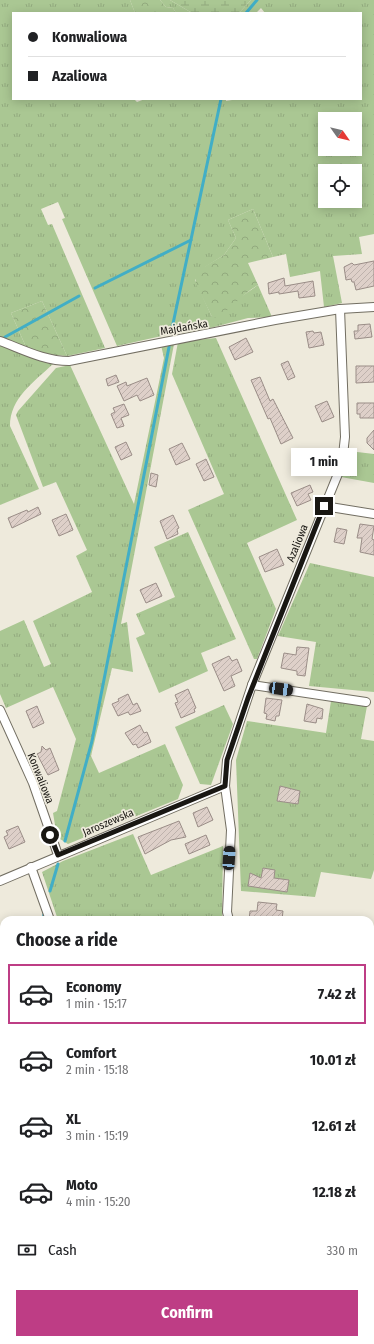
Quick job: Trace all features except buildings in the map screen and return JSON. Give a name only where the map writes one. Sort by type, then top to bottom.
[{"type":"street","name":"Majdańska","points":[[0,341],[44,358],[58,361],[69,361],[275,320],[340,309],[374,307]]},
{"type":"street","name":"Azaliowa","points":[[228,916],[230,830],[225,786],[227,760],[252,685],[342,464],[345,437],[340,309]]},
{"type":"street","points":[[324,506],[374,514]]},
{"type":"street","points":[[252,685],[366,702]]},
{"type":"street","name":"Konwaliowa","points":[[0,710],[33,783],[58,855]]},
{"type":"street","name":"Jaroszewska","points":[[0,881],[58,855],[225,786]]},
{"type":"street","points":[[31,867],[49,916]]},
{"type":"green space","points":[[0,0],[130,0],[135,12],[12,12],[12,100],[135,100],[137,102],[142,100],[362,100],[362,12],[264,12],[261,8],[257,12],[240,12],[251,0],[374,0],[374,234],[359,237],[362,254],[333,256],[342,303],[324,307],[320,271],[290,277],[286,254],[273,257],[253,209],[228,220],[236,238],[224,255],[205,267],[195,280],[212,317],[258,285],[272,317],[248,318],[214,327],[190,332],[175,333],[117,346],[62,219],[65,218],[58,202],[41,209],[48,225],[52,224],[105,348],[67,356],[42,301],[11,313],[26,347],[0,337]]},
{"type":"green space","points":[[130,0],[160,0],[166,7],[173,8],[175,12],[135,12]]},
{"type":"green space","points":[[160,0],[170,0],[190,12],[175,12],[173,8],[166,7]]},
{"type":"green space","points":[[170,0],[251,0],[240,12],[190,12]]},
{"type":"green space","points":[[253,209],[273,257],[248,263],[258,285],[222,314],[216,318],[212,317],[196,284],[195,275],[199,270],[224,255],[236,238],[228,220]]},
{"type":"green space","points":[[42,301],[67,356],[45,354],[26,347],[11,313]]},
{"type":"green space","points":[[216,338],[297,520],[247,543],[276,609],[257,659],[254,659],[188,510],[224,494],[172,374],[178,342]]},
{"type":"green space","points":[[0,344],[53,364],[24,391],[14,407],[11,416],[10,426],[39,489],[0,505]]},
{"type":"green space","points":[[174,344],[121,624],[127,622],[133,672],[112,668],[91,756],[99,773],[165,744],[183,785],[178,799],[68,844],[57,837],[53,813],[57,811],[76,739],[53,687],[6,708],[0,694],[0,631],[24,620],[44,667],[51,664],[33,621],[92,592],[76,556],[87,550],[56,482],[43,487],[16,415],[56,368],[70,365],[134,504],[164,358],[161,345]]},
{"type":"green space","points":[[349,451],[374,454],[374,483],[341,477]]},
{"type":"green space","points":[[188,532],[236,639],[201,653],[208,671],[159,693],[136,638],[145,634],[136,614],[175,597],[154,547]]},
{"type":"green space","points":[[310,563],[374,577],[374,692],[309,686],[316,642],[278,636]]},
{"type":"green space","points":[[331,701],[367,706],[361,739],[374,741],[374,870],[371,879],[321,872],[315,897],[241,891],[236,760],[247,721],[326,733]]},
{"type":"green space","points":[[224,705],[233,724],[211,785],[200,784],[175,727]]},
{"type":"green space","points":[[133,834],[151,875],[223,846],[222,916],[57,916],[42,872],[63,861]]},
{"type":"waterway","points":[[247,12],[257,0]]},
{"type":"waterway","points":[[171,333],[221,100]]},
{"type":"waterway","points":[[95,288],[191,240]]},
{"type":"waterway","points":[[5,337],[79,296]]},
{"type":"waterway","points":[[65,841],[92,741],[169,347]]},
{"type":"waterway","points":[[50,891],[58,864]]},
{"type":"route","points":[[50,835],[58,855],[225,786],[227,760],[238,725],[258,670],[324,506]]}]
